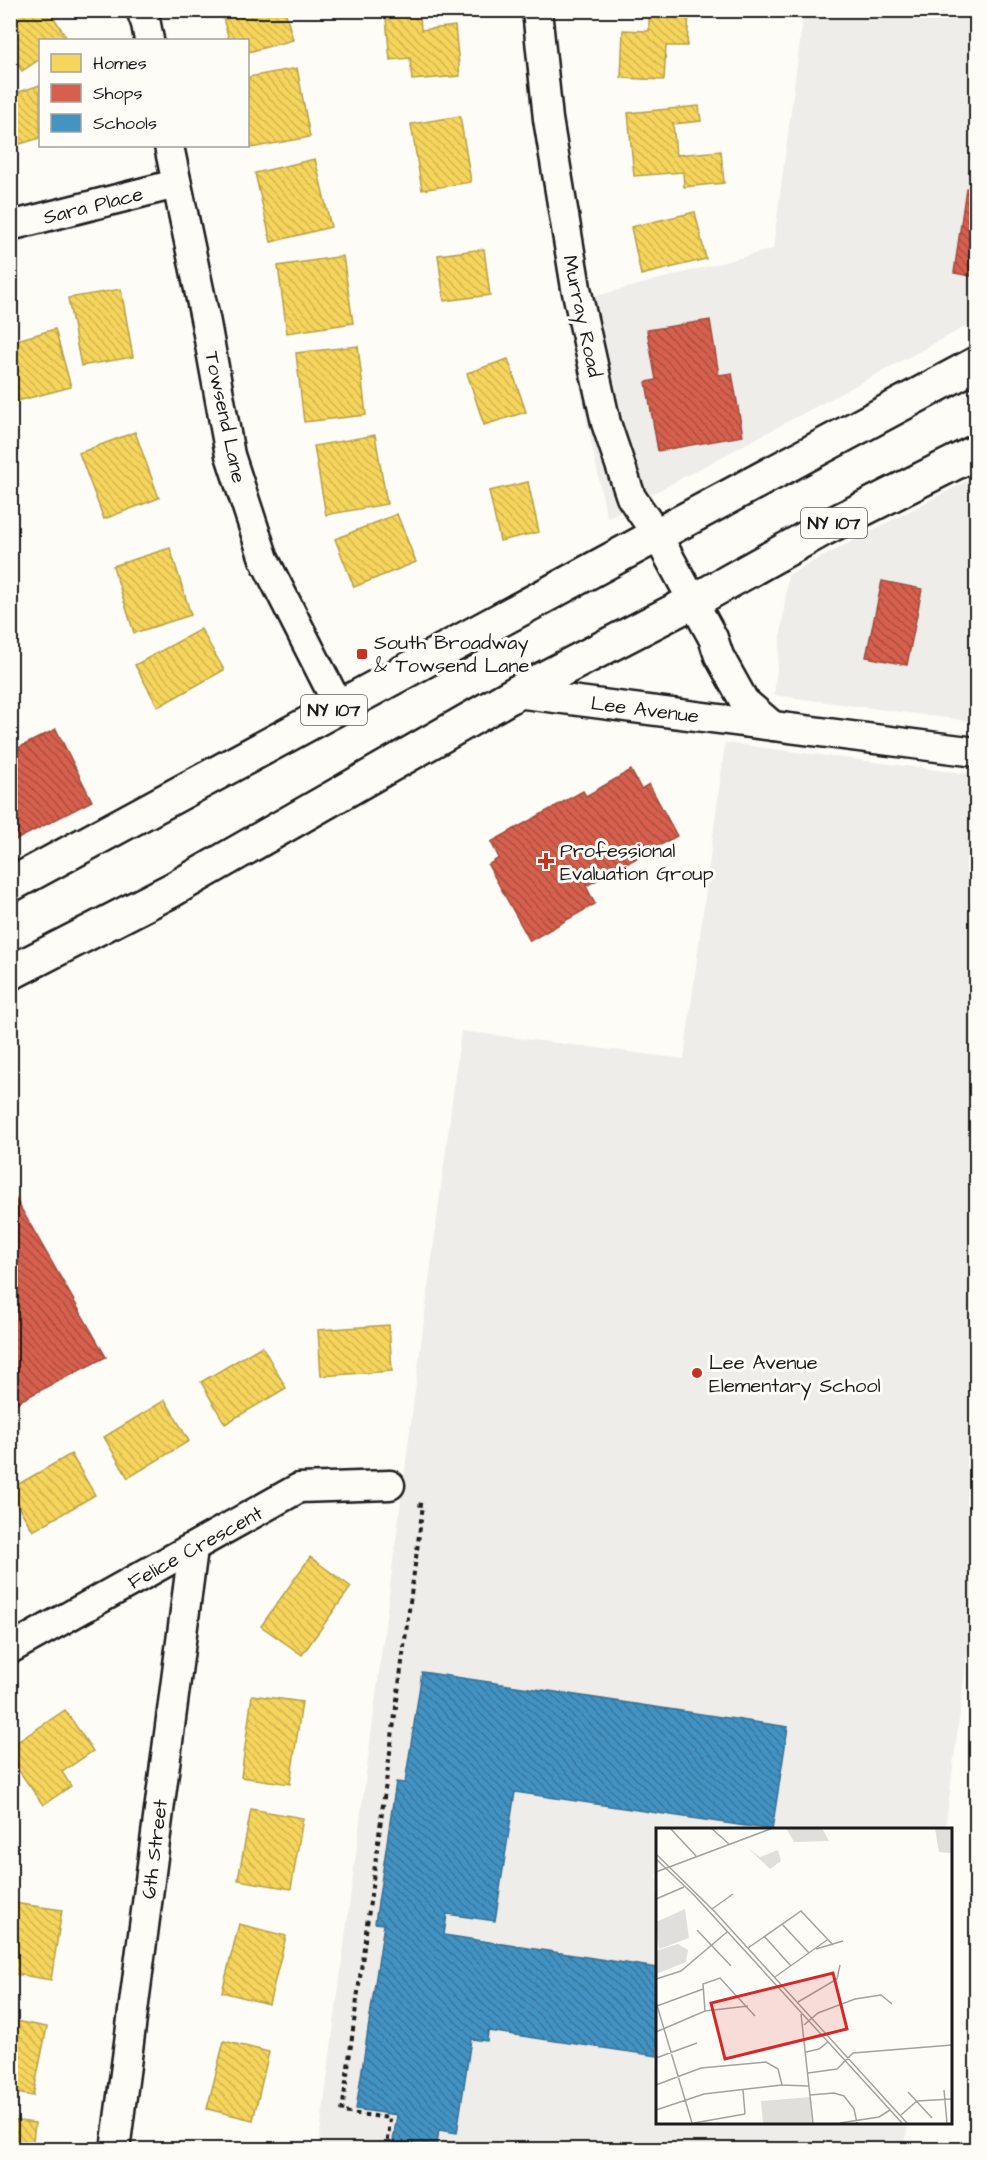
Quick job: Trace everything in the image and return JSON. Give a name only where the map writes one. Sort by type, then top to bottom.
[{"type":"main road","name":"NY 107","points":[[10,885],[976,364]]},
{"type":"main road","name":"NY 107","points":[[10,973],[172,890],[516,693],[694,601],[823,528],[976,452]]},
{"type":"street","points":[[141,10],[149,39]]},
{"type":"street","name":"Murray Road","points":[[537,10],[548,119],[574,276],[606,423],[631,497],[657,535],[694,601]]},
{"type":"street","name":"Towsend Lane","points":[[169,147],[233,466],[264,559],[339,707]]},
{"type":"street","name":"Sara Place","points":[[10,226],[176,184]]},
{"type":"street","points":[[694,601],[713,638],[718,656],[744,701],[773,726]]},
{"type":"street","name":"Lee Avenue","points":[[516,693],[976,752]]},
{"type":"street","name":"Felice Crescent","points":[[10,1649],[299,1488],[397,1494]]},
{"type":"street","name":"6th Street","points":[[115,2150],[193,1549]]},
{"type":"path","points":[[387,2150],[390,2118],[342,2112],[423,1505],[397,1494]]},
{"type":"shaded area","points":[[804,11],[976,11],[976,321],[607,518],[563,305],[773,249]]},
{"type":"shaded area","points":[[976,476],[976,722],[774,695],[788,575]]},
{"type":"shaded area","name":"Lee Avenue Elementary School","points":[[725,743],[976,775],[976,1584],[945,1828],[656,1828],[656,2124],[908,2124],[904,2149],[318,2150],[461,1031],[684,1059]]},
{"type":"building: Homes","points":[[10,10],[49,10],[67,39],[39,39],[39,60],[22,71],[10,51]]},
{"type":"building: Homes","points":[[221,10],[285,10],[293,40],[249,52],[249,39],[229,39]]},
{"type":"building: Homes","points":[[649,12],[689,13],[687,46],[666,46],[664,80],[621,78],[623,30],[649,31]]},
{"type":"building: Homes","points":[[420,15],[421,30],[455,26],[460,76],[412,80],[410,58],[390,60],[386,18]]},
{"type":"building: Homes","points":[[297,68],[310,137],[251,148],[249,77]]},
{"type":"building: Homes","points":[[39,85],[39,138],[20,144],[10,114],[10,95]]},
{"type":"building: Homes","points":[[699,106],[701,121],[673,124],[676,155],[721,151],[724,183],[684,187],[683,172],[634,176],[628,113]]},
{"type":"building: Homes","points":[[460,116],[471,182],[422,190],[411,124]]},
{"type":"building: Homes","points":[[315,159],[331,227],[271,242],[255,173]]},
{"type":"building: Homes","points":[[695,212],[706,259],[641,275],[631,227]]},
{"type":"building: Homes","points":[[484,249],[490,295],[444,301],[438,255]]},
{"type":"building: Homes","points":[[343,256],[353,323],[287,333],[278,266]]},
{"type":"building: Homes","points":[[121,289],[133,357],[81,366],[68,298]]},
{"type":"building: Homes","points":[[55,329],[71,387],[10,403],[10,342]]},
{"type":"building: Homes","points":[[358,346],[366,415],[304,422],[296,353]]},
{"type":"building: Homes","points":[[508,359],[526,412],[484,425],[467,373]]},
{"type":"building: Homes","points":[[135,432],[159,498],[104,519],[79,453]]},
{"type":"building: Homes","points":[[375,435],[387,504],[326,515],[314,446]]},
{"type":"building: Homes","points":[[528,482],[539,532],[500,541],[489,491]]},
{"type":"building: Homes","points":[[397,514],[416,562],[354,587],[335,539]]},
{"type":"building: Homes","points":[[170,548],[191,615],[134,633],[113,566]]},
{"type":"building: Homes","points":[[201,629],[224,670],[158,707],[135,665]]},
{"type":"building: Homes","points":[[389,1325],[392,1371],[321,1376],[318,1330]]},
{"type":"building: Homes","points":[[262,1346],[286,1388],[225,1424],[201,1382]]},
{"type":"building: Homes","points":[[165,1400],[189,1441],[128,1478],[104,1437]]},
{"type":"building: Homes","points":[[71,1454],[95,1495],[33,1531],[10,1493],[10,1489]]},
{"type":"building: Homes","points":[[310,1557],[351,1587],[302,1655],[261,1626]]},
{"type":"building: Homes","points":[[252,1695],[302,1702],[290,1784],[241,1777]]},
{"type":"building: Homes","points":[[65,1710],[93,1751],[62,1772],[71,1786],[43,1805],[10,1758],[10,1747]]},
{"type":"building: Homes","points":[[251,1809],[303,1818],[291,1889],[238,1880]]},
{"type":"building: Homes","points":[[13,1903],[62,1910],[51,1980],[10,1973],[10,1917]]},
{"type":"building: Homes","points":[[239,1924],[286,1936],[269,2004],[222,1992]]},
{"type":"building: Homes","points":[[10,2020],[47,2027],[33,2096],[10,2092]]},
{"type":"building: Homes","points":[[224,2041],[269,2052],[253,2120],[207,2109]]},
{"type":"building: Homes","points":[[10,2120],[35,2123],[32,2150],[10,2150]]},
{"type":"building: Shops","points":[[976,159],[976,277],[954,273],[966,188],[973,189]]},
{"type":"building: Shops","points":[[710,320],[719,375],[732,373],[743,436],[658,451],[646,382],[656,380],[647,330]]},
{"type":"building: Shops","points":[[882,581],[922,589],[907,665],[866,657]]},
{"type":"building: Shops","points":[[56,729],[92,801],[10,843],[10,752]]},
{"type":"building: Shops","points":[[631,770],[641,789],[649,784],[677,836],[586,886],[595,904],[530,941],[488,865],[499,858],[491,842],[583,791],[586,796]]},
{"type":"building: Shops","points":[[10,1189],[106,1357],[10,1406]]},
{"type":"building: Schools","points":[[422,1672],[788,1727],[772,1828],[758,1828],[515,1792],[495,1921],[447,1914],[444,1935],[656,1968],[656,2056],[488,2031],[487,2041],[471,2039],[457,2133],[439,2130],[436,2150],[392,2148],[397,2115],[356,2109],[384,1924],[375,1923],[396,1782],[405,1783]]},
{"type":"place","name":"South Broadway & Towsend Lane","points":[[362,654]]},
{"type":"place","name":"Professional Evaluation Group","points":[[546,861]]},
{"type":"place","name":"Lee Avenue Elementary School","points":[[697,1373]]}]
